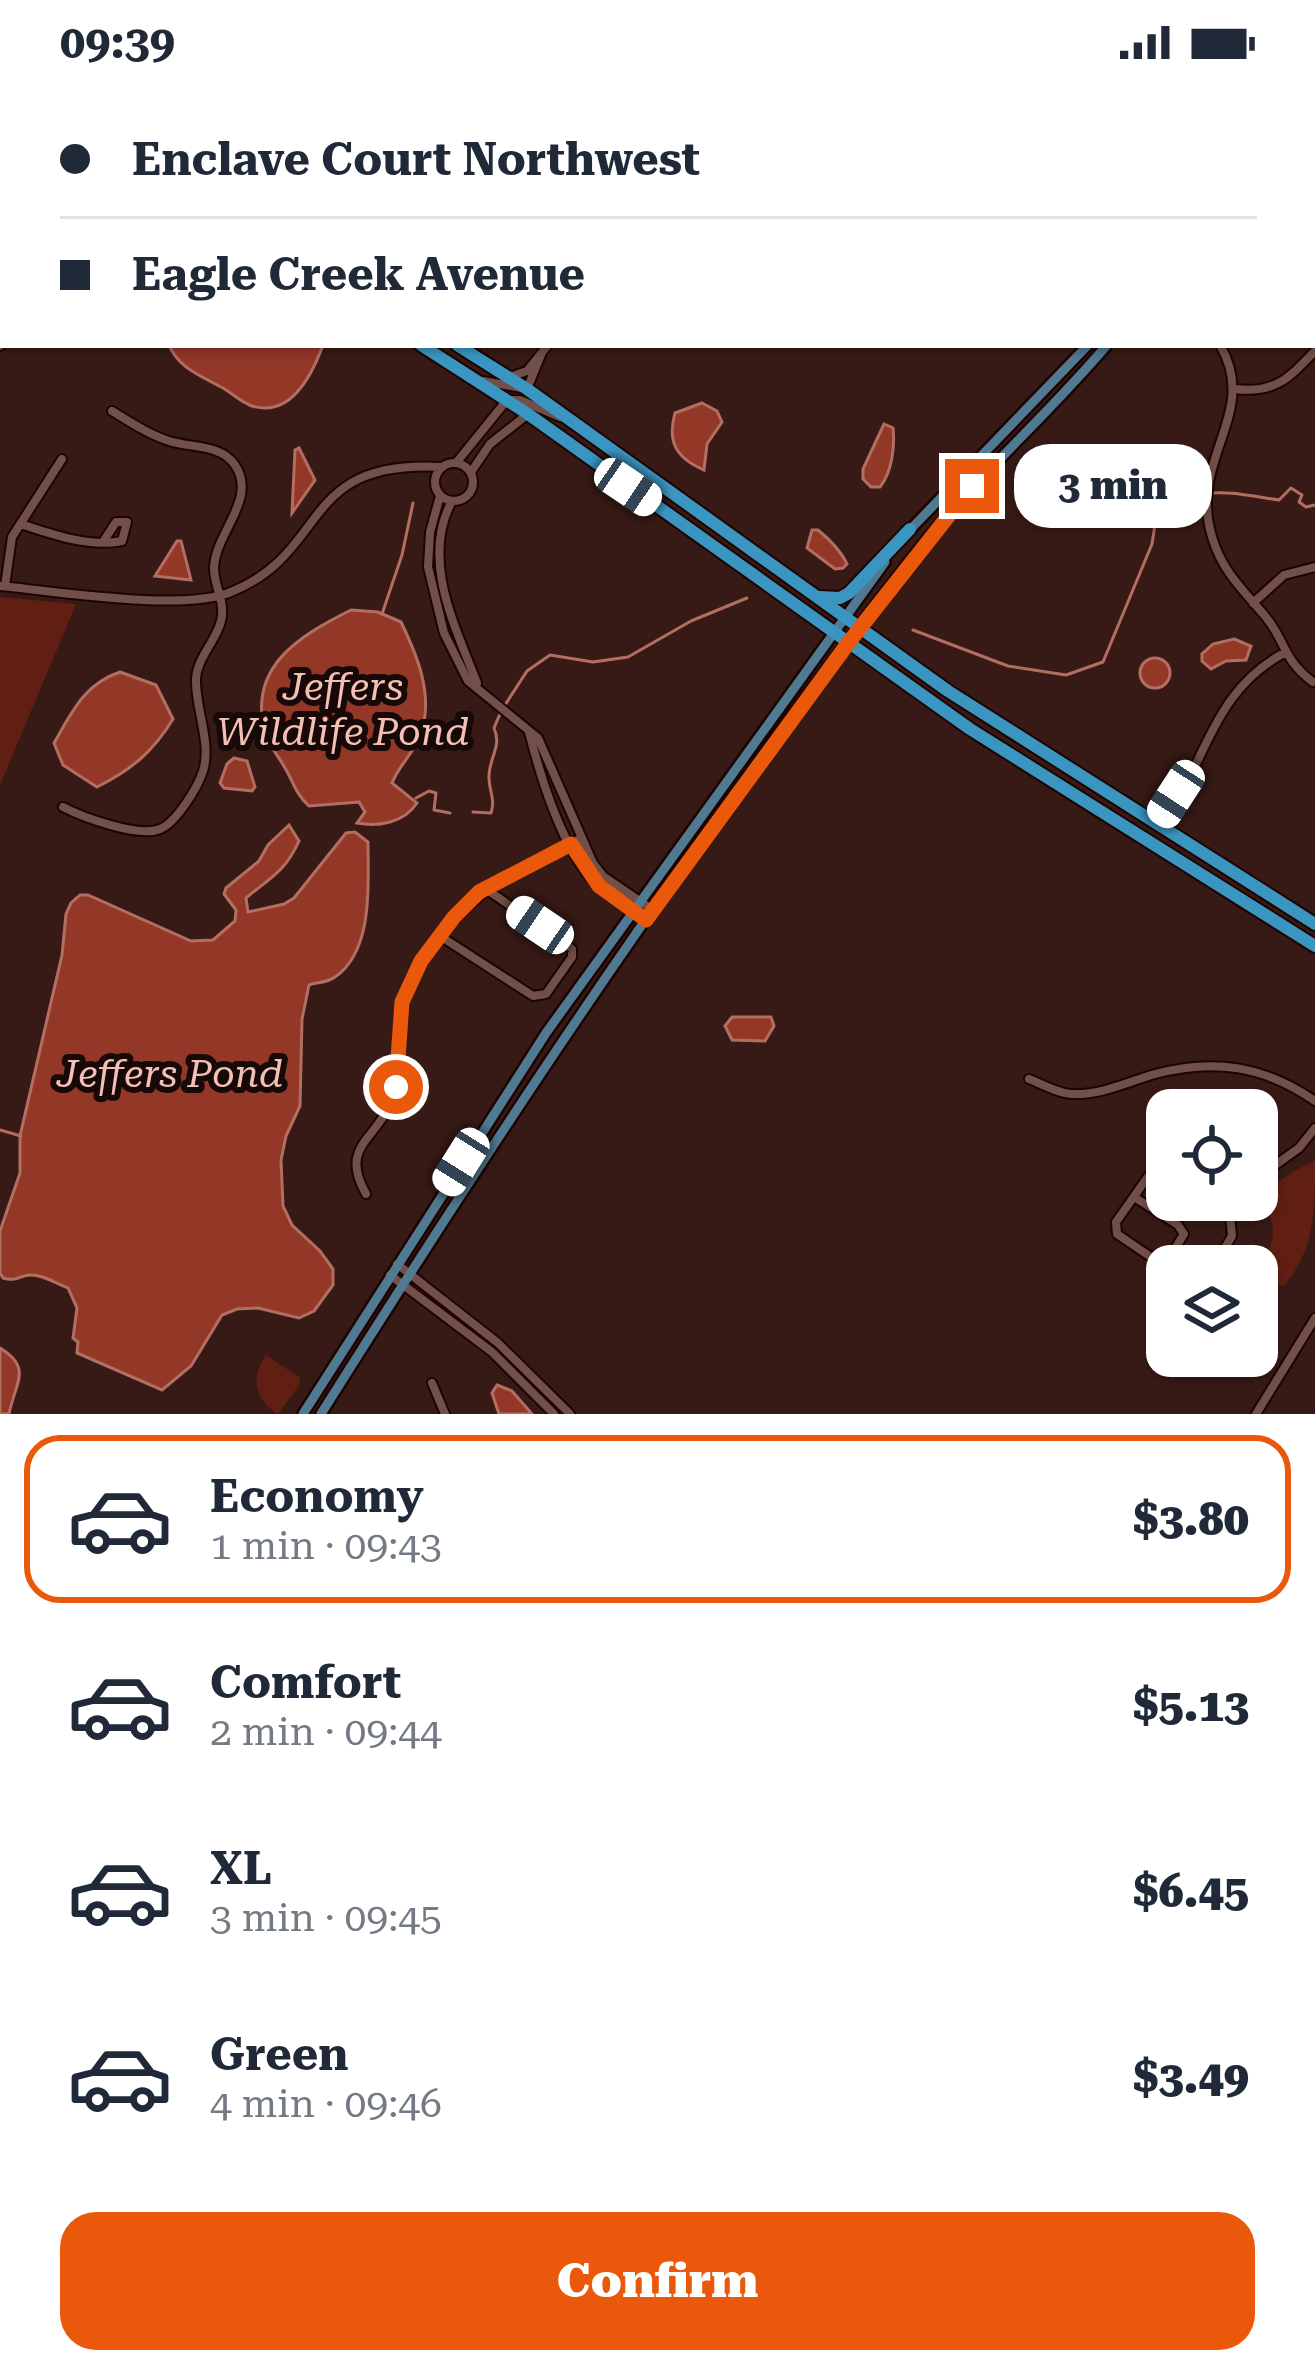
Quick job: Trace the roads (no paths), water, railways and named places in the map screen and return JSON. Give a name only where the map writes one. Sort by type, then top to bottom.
[{"type":"highway","points":[[426,348],[528,414],[1010,754],[1315,946]]},
{"type":"highway","points":[[462,348],[527,389],[948,692],[1315,925]]},
{"type":"highway","points":[[818,596],[840,598],[849,593],[910,529]]},
{"type":"main road","points":[[303,1414],[546,1033],[835,631],[910,529],[1085,348]]},
{"type":"main road","points":[[321,1414],[551,1055],[849,642],[972,486],[1104,348]]},
{"type":"street","points":[[508,377],[522,375],[546,348]]},
{"type":"street","points":[[1221,348],[1235,389],[1230,417],[1211,462],[1208,523],[1229,576],[1269,621],[1283,653],[1312,682]]},
{"type":"street","points":[[1235,389],[1270,390],[1285,382],[1315,351]]},
{"type":"street","points":[[472,377],[514,390],[527,389],[541,355]]},
{"type":"street","points":[[62,459],[9,547],[3,586],[168,600],[218,596],[274,568],[328,498],[351,480],[382,470],[456,463],[507,400],[520,400],[573,422]]},
{"type":"street","points":[[63,807],[85,819],[160,830],[203,772],[196,677],[221,623],[223,602],[218,596],[215,557],[244,482],[238,468],[221,452],[172,442],[112,411]]},
{"type":"street","points":[[407,468],[424,475],[440,496],[452,502],[464,499],[472,490],[471,472],[490,444],[528,414]]},
{"type":"street","points":[[456,463],[471,472]]},
{"type":"street","points":[[435,485],[442,467]]},
{"type":"street","points":[[440,496],[430,532],[428,567],[459,666],[538,738],[581,838],[603,876],[635,905]]},
{"type":"street","points":[[452,502],[441,531],[440,566],[444,593],[478,687]]},
{"type":"street","points":[[21,524],[103,542]]},
{"type":"street","points":[[1253,603],[1283,575],[1315,567]]},
{"type":"street","points":[[1156,824],[1197,763],[1211,728],[1236,688],[1283,653]]},
{"type":"street","points":[[529,730],[539,771],[571,844],[599,886],[650,915]]},
{"type":"street","points":[[366,1194],[356,1177],[357,1154],[389,1108],[396,1087],[402,1002],[421,961],[454,917],[486,889],[581,838]]},
{"type":"street","points":[[440,936],[533,997],[546,994],[572,957],[572,949],[486,889]]},
{"type":"street","points":[[1029,1079],[1069,1095],[1108,1091],[1154,1074],[1208,1064],[1260,1071],[1315,1101]]},
{"type":"street","points":[[1278,1163],[1315,1128]]},
{"type":"street","points":[[1146,1180],[1116,1222],[1117,1234],[1146,1254]]},
{"type":"street","points":[[1134,1197],[1178,1225],[1184,1234],[1178,1245]]},
{"type":"street","points":[[397,1264],[554,1414]]},
{"type":"street","points":[[391,1275],[407,1278],[498,1343],[570,1414]]},
{"type":"street","points":[[1256,1414],[1312,1330],[1315,1318]]},
{"type":"street","points":[[432,1383],[445,1414]]},
{"type":"water","points":[[171,348],[322,348],[298,391],[278,406],[266,408],[248,404],[178,359]]},
{"type":"water","points":[[702,403],[717,411],[722,422],[707,444],[704,470],[680,454],[672,432],[675,413]]},
{"type":"water","points":[[884,424],[893,428],[892,459],[880,487],[871,487],[863,479],[863,469]]},
{"type":"water","points":[[299,448],[315,480],[292,513],[295,450]]},
{"type":"water","points":[[812,530],[818,530],[838,550],[847,564],[843,568],[835,569],[807,548]]},
{"type":"water","points":[[181,541],[191,580],[155,576]]},
{"type":"water","name":"Jeffers Wildlife Pond","points":[[351,610],[378,612],[401,622],[425,690],[421,733],[392,783],[417,803],[405,815],[382,824],[357,823],[365,812],[359,802],[309,806],[270,744],[262,711],[263,690],[282,656]]},
{"type":"water","points":[[1234,639],[1251,646],[1246,660],[1226,661],[1211,669],[1202,661],[1202,654],[1213,644]]},
{"type":"water","points":[[1155,658],[1170,673],[1155,688],[1140,673]]},
{"type":"water","points":[[120,672],[156,685],[173,719],[140,759],[97,787],[63,765],[54,743],[88,692]]},
{"type":"water","points":[[234,758],[247,761],[255,787],[252,791],[224,788],[220,783]]},
{"type":"water","name":"Jeffers Pond","points":[[289,825],[299,841],[283,867],[246,898],[248,912],[294,898],[346,833],[355,832],[368,842],[363,933],[348,965],[335,977],[309,985],[302,1019],[300,1106],[281,1160],[283,1206],[292,1225],[333,1269],[333,1285],[314,1311],[299,1318],[258,1308],[222,1315],[191,1366],[162,1390],[77,1353],[78,1342],[73,1338],[77,1308],[68,1288],[39,1276],[11,1279],[0,1273],[0,1231],[20,1173],[20,1136],[62,955],[66,914],[80,895],[88,895],[191,941],[213,940],[235,921],[236,910],[224,894],[226,888],[259,861]]},
{"type":"water","points":[[732,1017],[771,1017],[774,1026],[765,1041],[732,1040],[725,1026]]},
{"type":"water","points":[[0,1348],[19,1369],[9,1414],[0,1414]]},
{"type":"water","points":[[497,1385],[512,1391],[532,1414],[499,1414],[492,1393]]},
{"type":"waterway","points":[[913,630],[1008,666],[1066,675],[1103,662],[1152,544],[1156,518],[1172,507],[1214,493],[1279,500],[1291,488],[1302,495],[1299,502],[1306,507],[1315,505]]},
{"type":"waterway","points":[[382,614],[413,503]]},
{"type":"waterway","points":[[505,705],[527,671],[550,655],[593,662],[628,657],[691,621],[747,598]]},
{"type":"waterway","points":[[473,812],[491,813],[489,775],[500,714]]},
{"type":"waterway","points":[[416,798],[429,791],[436,793],[434,810],[450,813]]},
{"type":"waterway","points":[[0,1130],[21,1136]]}]
